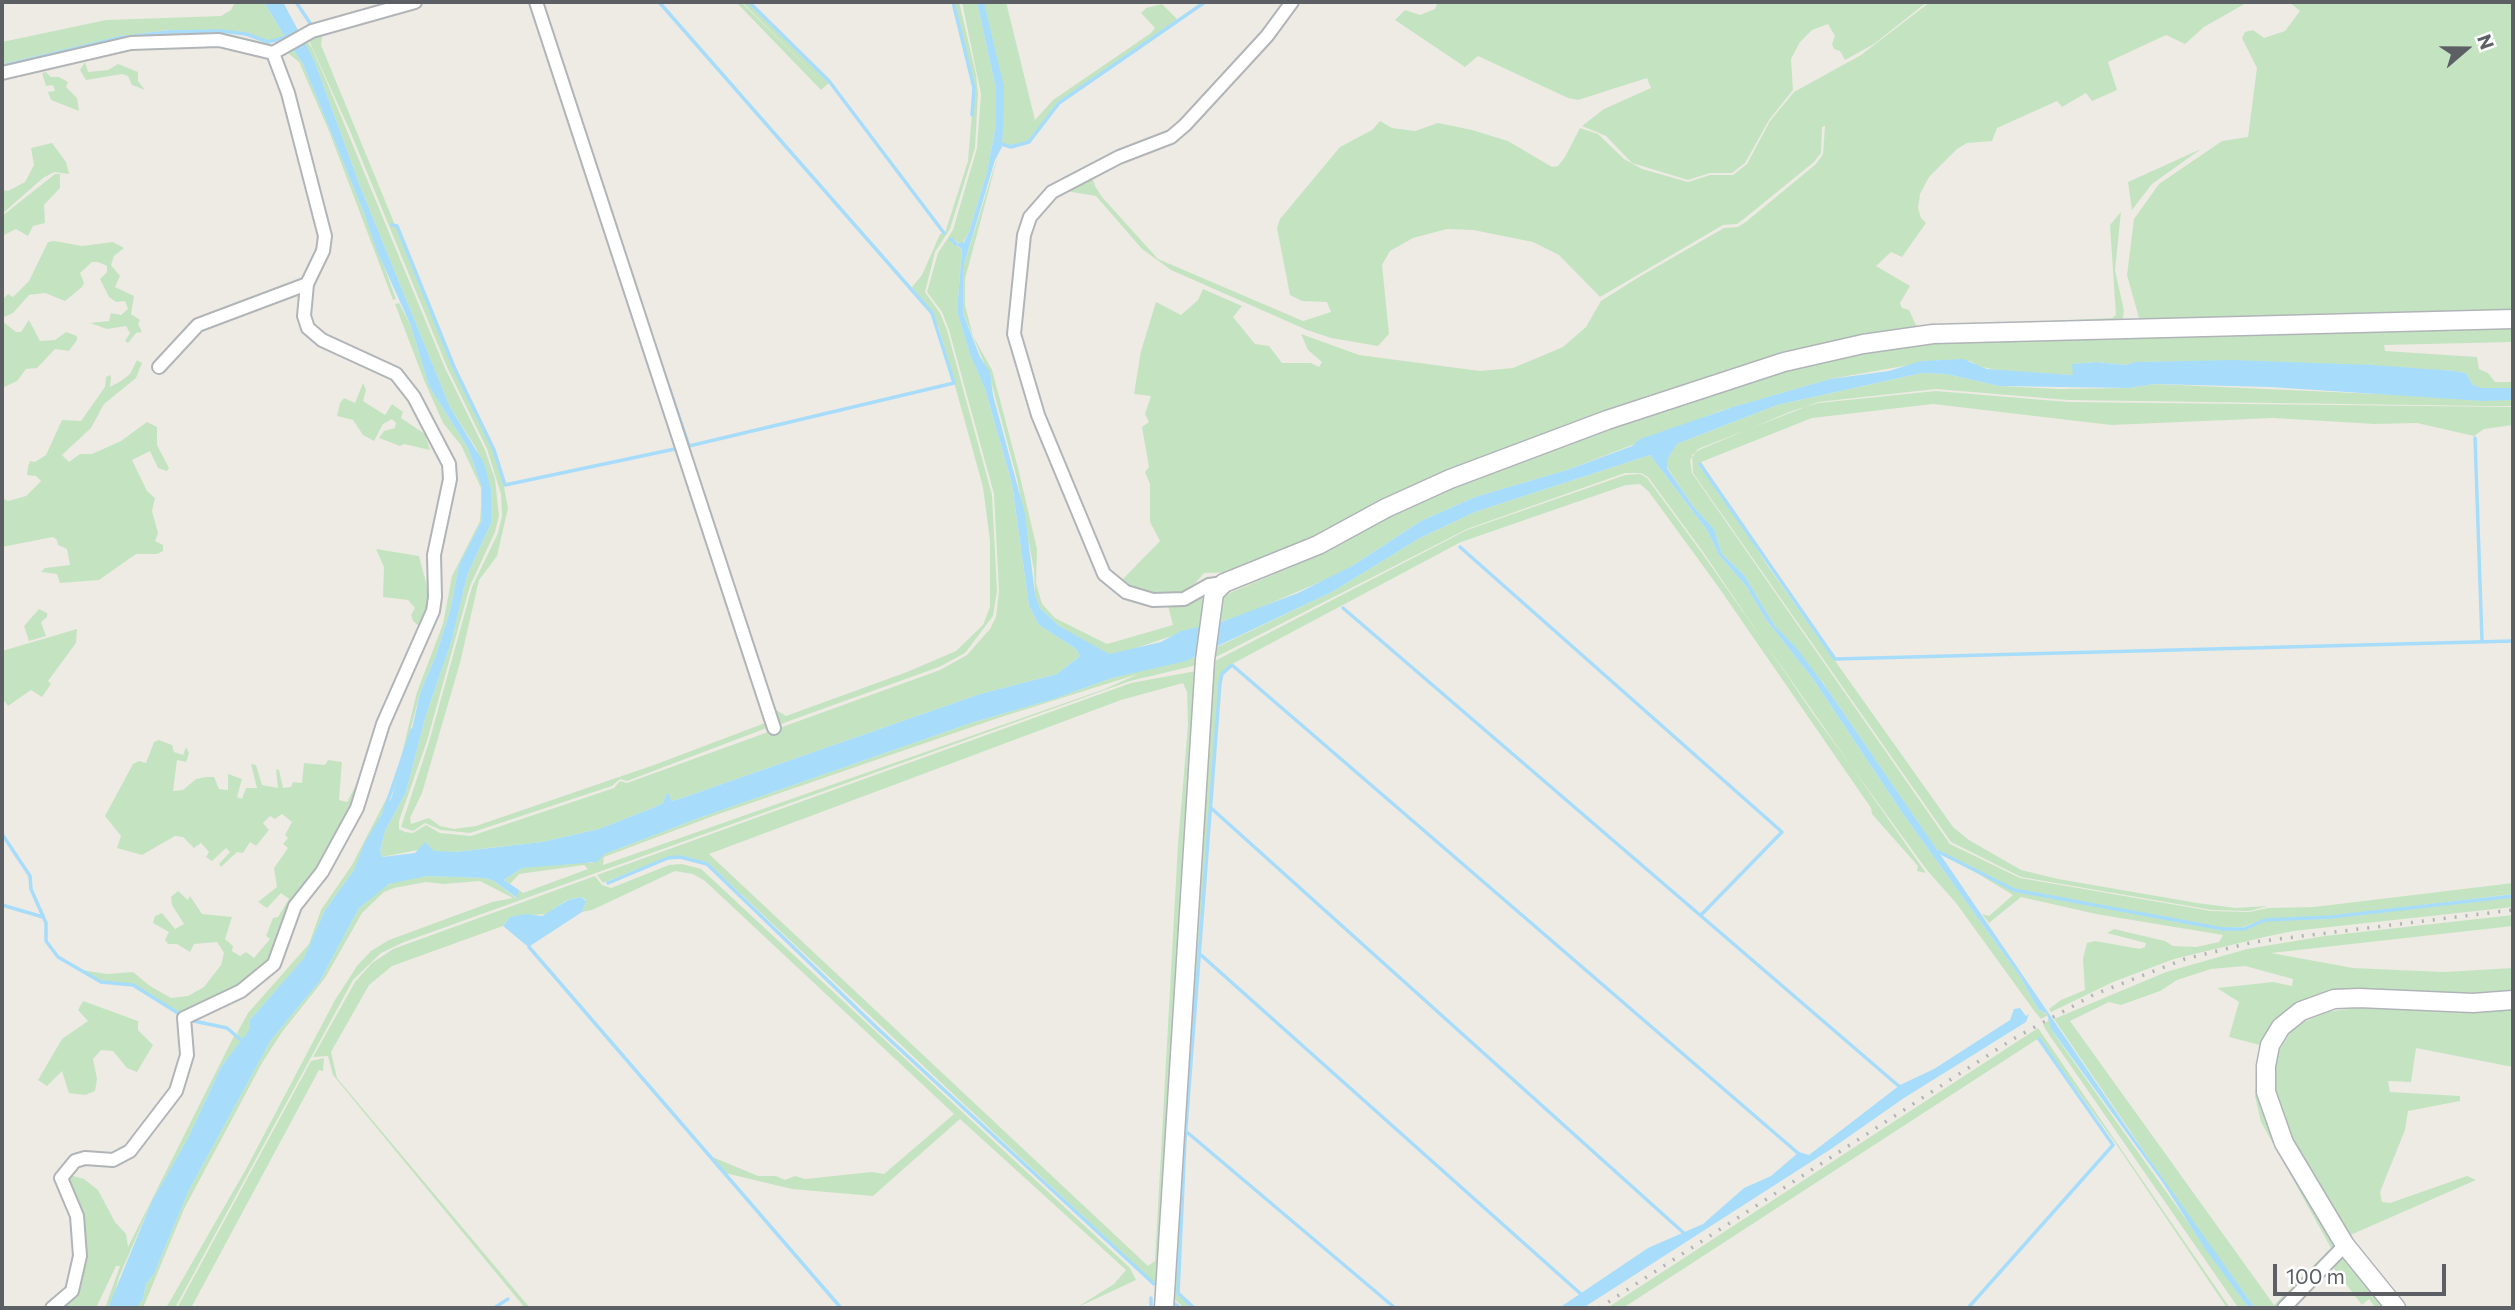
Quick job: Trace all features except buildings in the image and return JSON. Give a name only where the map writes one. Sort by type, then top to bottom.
[{"type":"main road","points":[[1167,1306],[1205,660],[1214,593],[1224,583],[1318,545],[1386,508],[1450,479],[1607,420],[1784,362],[1863,344],[1947,334],[2513,319]]},
{"type":"main road","points":[[2396,1308],[2345,1245],[2294,1162],[2273,1116],[2265,1079],[2268,1054],[2274,1036],[2301,1011],[2333,999],[2466,1003],[2513,1000]]},
{"type":"street","points":[[2,73],[131,43],[219,40],[278,50],[305,35],[415,2]]},
{"type":"street","points":[[536,2],[774,728]]},
{"type":"street","points":[[1224,583],[1209,585],[1184,599],[1153,600],[1126,592],[1104,574],[1038,415],[1014,334],[1024,235],[1030,217],[1052,192],[1119,157],[1171,137],[1185,125],[1267,36],[1292,2]]},
{"type":"street","points":[[52,1308],[72,1291],[80,1256],[77,1216],[62,1187],[61,1178],[75,1161],[85,1158],[113,1160],[130,1151],[176,1091],[187,1055],[184,1018],[241,991],[274,964],[295,906],[323,872],[357,808],[383,724],[433,611],[436,539],[450,479],[449,464],[414,397],[396,374],[310,332],[304,316],[307,284],[323,251],[325,236],[310,188],[278,50]]},
{"type":"street","points":[[159,367],[198,325],[307,284]]},
{"type":"street","points":[[2284,1308],[2345,1245]]},
{"type":"green space","points":[[235,2],[264,2],[285,37],[285,42],[277,48],[234,40],[123,40],[168,33],[223,33],[275,45],[283,39],[268,41],[247,33],[221,30],[167,30],[119,37],[2,64],[2,42],[106,20],[221,16],[231,10]]},
{"type":"green space","points":[[736,2],[741,2],[824,84],[742,2],[747,2],[829,83],[821,90]]},
{"type":"green space","points":[[953,2],[959,2],[976,74],[978,94],[975,148],[950,229],[935,252],[925,292],[940,313],[947,330],[992,495],[997,591],[993,616],[965,653],[939,667],[778,725],[771,707],[786,716],[907,672],[956,651],[983,625],[990,607],[990,541],[983,487],[939,328],[931,311],[912,287],[922,275],[940,234],[945,233],[968,161],[974,88]]},
{"type":"green space","points":[[962,2],[977,2],[996,89],[996,125],[987,172],[969,232],[961,245],[953,239],[950,240],[962,250],[957,311],[985,389],[1012,484],[1029,606],[1039,625],[1076,649],[1080,656],[1057,674],[980,694],[679,799],[671,801],[666,794],[663,803],[599,829],[542,842],[455,852],[434,852],[428,848],[382,857],[380,851],[385,831],[406,792],[426,715],[452,640],[467,576],[491,523],[491,489],[476,448],[450,407],[360,186],[315,62],[302,41],[306,39],[312,48],[445,368],[485,450],[495,479],[499,516],[495,532],[470,586],[427,741],[399,821],[399,829],[405,832],[413,833],[426,825],[440,833],[471,836],[614,788],[620,781],[627,783],[940,670],[967,655],[990,629],[996,617],[999,591],[994,494],[949,330],[942,312],[927,292],[938,253],[953,230],[977,148],[981,94]]},
{"type":"green space","points":[[984,2],[1006,2],[1035,120],[1053,100],[1151,33],[1155,28],[1141,13],[1146,8],[1162,4],[1179,21],[1058,102],[1029,141],[1011,147],[1002,143],[1004,101]]},
{"type":"green space","points":[[1438,2],[1927,2],[1874,44],[1845,60],[1840,51],[1834,49],[1832,44],[1835,36],[1828,24],[1812,30],[1800,42],[1791,59],[1793,90],[1769,120],[1745,163],[1732,173],[1710,173],[1688,180],[1632,163],[1606,136],[1582,126],[1604,109],[1651,88],[1647,78],[1578,100],[1568,98],[1478,56],[1465,67],[1395,20],[1405,10],[1420,15],[1435,9]]},
{"type":"green space","points":[[1930,2],[2248,2],[2204,27],[2185,44],[2166,35],[2108,62],[2117,90],[2092,101],[2086,93],[2062,107],[2057,101],[1997,128],[1992,141],[1967,143],[1957,149],[1929,177],[1920,194],[1918,208],[1926,223],[1902,257],[1891,252],[1876,266],[1910,286],[1900,303],[1902,308],[1909,310],[1917,327],[2112,318],[2116,315],[2110,225],[2121,212],[2115,270],[2124,311],[2122,324],[1863,340],[1373,510],[1238,572],[1204,573],[1187,593],[1167,597],[1135,591],[1120,582],[1160,541],[1150,522],[1150,484],[1145,472],[1149,467],[1142,427],[1149,422],[1145,414],[1151,396],[1134,394],[1141,351],[1156,302],[1181,315],[1198,300],[1203,289],[1242,306],[1233,317],[1255,344],[1269,346],[1282,363],[1311,363],[1319,367],[1322,362],[1308,350],[1301,334],[1359,355],[1480,371],[1513,368],[1563,347],[1586,327],[1601,301],[1639,277],[1724,228],[1738,227],[1747,221],[1816,164],[1823,154],[1825,126],[1822,127],[1821,153],[1814,162],[1745,218],[1737,224],[1723,225],[1600,297],[1559,255],[1533,242],[1473,230],[1447,229],[1413,238],[1390,251],[1382,265],[1389,334],[1378,346],[1331,338],[1307,330],[1171,270],[1142,249],[1096,196],[1060,190],[1091,173],[1102,197],[1158,259],[1303,321],[1331,312],[1327,302],[1302,301],[1290,295],[1277,228],[1280,219],[1340,147],[1372,130],[1380,121],[1392,128],[1415,131],[1438,123],[1472,130],[1508,141],[1552,167],[1558,166],[1565,157],[1580,128],[1598,134],[1624,159],[1642,169],[1688,182],[1710,175],[1733,175],[1747,164],[1770,121],[1794,92],[1861,55]]},
{"type":"green space","points":[[2289,2],[2513,2],[2513,316],[2141,325],[2127,275],[2134,219],[2159,184],[2222,141],[2248,137],[2257,68],[2242,38],[2245,32],[2253,30],[2264,38],[2285,31],[2300,11]]},
{"type":"green space","points":[[323,31],[321,45],[395,225],[392,225],[396,227],[453,367],[500,465],[508,508],[497,556],[479,580],[460,663],[422,793],[410,818],[411,824],[429,818],[440,826],[454,829],[476,826],[654,765],[765,723],[768,712],[772,726],[627,781],[620,779],[612,786],[470,833],[441,830],[425,823],[413,831],[401,827],[429,742],[472,587],[498,533],[502,516],[501,494],[487,449],[447,367],[350,131],[307,36]]},
{"type":"green space","points":[[287,48],[295,52],[303,64],[396,299],[393,300],[329,131],[299,62],[284,50]]},
{"type":"green space","points":[[85,62],[88,72],[108,70],[118,64],[138,72],[138,81],[145,90],[132,85],[128,76],[122,74],[86,80],[80,70]]},
{"type":"green space","points":[[46,72],[51,77],[59,77],[68,82],[66,87],[77,98],[79,111],[51,100],[48,92],[55,91],[53,85],[46,86],[42,73]]},
{"type":"green space","points":[[52,143],[66,162],[69,174],[54,172],[43,178],[2,214],[2,190],[8,191],[25,182],[34,165],[31,148]]},
{"type":"green space","points":[[2201,149],[2152,184],[2132,210],[2128,182]]},
{"type":"green space","points":[[999,152],[965,279],[965,305],[973,336],[992,370],[1018,468],[1037,549],[1036,583],[1042,604],[1055,618],[1107,644],[1173,625],[1167,602],[1210,587],[1199,627],[1118,654],[1094,649],[1059,626],[1040,608],[1035,594],[1034,570],[1017,479],[990,377],[963,313],[964,265]]},
{"type":"green space","points":[[55,174],[60,174],[60,188],[44,205],[45,223],[33,226],[28,236],[16,229],[2,236],[2,216]]},
{"type":"green space","points":[[48,242],[82,246],[113,242],[124,248],[114,256],[111,265],[120,276],[115,287],[134,296],[131,314],[140,320],[138,324],[142,332],[136,333],[128,343],[125,341],[130,333],[126,326],[107,329],[90,323],[109,321],[111,313],[121,315],[128,309],[125,301],[116,302],[109,297],[100,279],[107,272],[107,266],[98,262],[92,262],[80,273],[84,283],[82,287],[65,301],[45,293],[29,295],[13,313],[2,318],[2,300],[8,294],[13,297],[29,281]]},
{"type":"green space","points":[[399,303],[411,326],[429,386],[468,448],[482,488],[483,507],[482,520],[459,565],[450,611],[420,693],[396,785],[354,870],[325,910],[304,959],[250,1020],[251,1029],[221,1067],[188,1138],[152,1201],[119,1277],[112,1303],[105,1308],[120,1266],[116,1266],[96,1308],[55,1308],[69,1296],[82,1235],[63,1186],[70,1175],[84,1179],[98,1190],[115,1222],[126,1234],[128,1247],[235,1034],[239,1037],[237,1033],[248,1013],[309,944],[321,910],[352,865],[395,782],[417,692],[443,624],[452,576],[480,521],[481,507],[481,488],[461,445],[443,423],[395,304]]},
{"type":"green space","points":[[29,320],[40,341],[55,340],[66,332],[77,336],[77,340],[69,351],[55,349],[37,368],[26,369],[17,381],[2,388],[2,321],[16,332],[21,332]]},
{"type":"green space","points":[[2513,327],[2513,342],[2384,345],[2385,351],[2477,357],[2479,369],[2488,373],[2495,382],[2513,382],[2513,388],[2482,388],[2473,385],[2466,373],[2455,371],[2232,361],[2073,364],[2073,375],[2005,372],[1978,366],[1970,361],[1938,360],[1830,379],[1720,411],[1570,469],[1475,497],[1421,521],[1341,573],[1248,613],[1214,624],[1221,599],[1225,595],[1296,565],[1416,502],[1484,472],[1780,369],[1910,342]]},
{"type":"green space","points":[[137,360],[142,363],[136,378],[104,404],[91,428],[62,455],[69,462],[80,454],[92,454],[121,441],[147,422],[157,427],[157,445],[169,468],[167,471],[158,468],[150,451],[132,460],[147,491],[155,498],[152,511],[158,533],[155,541],[163,545],[163,551],[157,554],[136,554],[99,580],[60,583],[57,574],[41,572],[45,568],[70,565],[67,549],[58,545],[53,537],[2,547],[2,498],[8,501],[26,496],[41,481],[36,476],[27,475],[30,461],[35,462],[46,455],[62,420],[81,421],[105,387],[106,377],[111,377],[110,387],[130,374]]},
{"type":"green space","points":[[1922,373],[1946,374],[1999,386],[2059,389],[2129,388],[2154,384],[2513,400],[2513,406],[2068,400],[1936,389],[1818,402],[1698,449],[1690,460],[1692,473],[1950,844],[2020,878],[2211,911],[2249,912],[2268,908],[2314,907],[2513,883],[2513,894],[2331,916],[2265,919],[2243,927],[2224,928],[2014,889],[1937,850],[1824,684],[1775,626],[1744,575],[1722,554],[1714,529],[1693,506],[1667,467],[1667,460],[1677,444],[1777,405]]},
{"type":"green space","points":[[363,383],[366,390],[363,401],[385,415],[392,404],[403,412],[401,418],[425,434],[430,450],[404,444],[400,446],[379,438],[384,431],[395,428],[396,423],[392,419],[383,424],[374,441],[363,435],[353,420],[337,416],[344,398],[355,403]]},
{"type":"green space","points":[[1936,391],[2068,402],[2513,407],[2513,425],[2484,429],[2474,436],[2417,423],[2375,424],[2273,418],[2111,425],[1933,404],[1812,418],[1701,462],[1767,565],[1953,827],[1969,840],[2021,870],[2058,879],[2197,903],[2236,908],[2268,906],[2249,911],[2212,910],[2021,877],[1951,842],[1693,473],[1692,455],[1699,450],[1792,411],[1818,403]]},
{"type":"green space","points":[[1650,455],[1707,530],[1719,555],[1746,586],[1767,621],[1813,679],[1903,814],[2021,978],[2038,1009],[2048,1015],[2041,1019],[2035,1012],[1956,903],[1926,869],[1814,715],[1703,552],[1648,477],[1641,473],[1625,473],[1467,529],[1214,658],[1211,650],[1332,592],[1420,538],[1475,512]]},
{"type":"green space","points":[[1640,474],[1647,478],[1702,553],[1926,873],[1917,871],[1918,866],[1872,814],[1871,808],[1717,585],[1649,492],[1640,484],[1626,485],[1461,542],[1232,664],[1222,674],[1219,683],[1185,1140],[1178,1293],[1193,1308],[1184,1308],[1175,1300],[1172,1301],[1211,663],[1467,530],[1625,475]]},
{"type":"green space","points":[[376,549],[419,556],[431,602],[421,628],[413,621],[411,615],[415,608],[408,600],[383,597],[384,567]]},
{"type":"green space","points":[[39,609],[47,613],[47,617],[41,622],[46,636],[29,641],[24,626]]},
{"type":"green space","points":[[77,629],[76,643],[48,681],[51,684],[42,697],[31,690],[8,706],[2,698],[2,651]]},
{"type":"green space","points":[[1196,657],[1197,664],[1193,666],[1130,681],[404,942],[381,953],[353,980],[175,1308],[166,1308],[246,1169],[335,1000],[357,966],[371,951],[389,940],[492,902],[513,898],[480,881],[444,884],[426,882],[384,892],[362,913],[325,978],[282,1032],[262,1063],[184,1209],[143,1308],[136,1308],[143,1299],[146,1284],[154,1274],[189,1190],[271,1040],[320,981],[359,908],[382,888],[398,880],[428,876],[484,878],[494,881],[516,898],[519,890],[523,893],[588,869],[584,865],[519,874],[510,884],[504,880],[522,868],[566,862],[592,863],[605,854],[699,818],[971,723],[1054,699],[1112,678]],"holes":[[[1138,674],[1105,689],[603,865],[604,857],[716,815],[998,718]]]},
{"type":"green space","points":[[1196,671],[1158,1287],[708,863],[687,857],[669,857],[603,883],[597,875],[1131,683]],"holes":[[[1183,683],[1187,692],[1188,725],[1178,844],[1155,1261],[1148,1266],[709,854],[1121,700]]]},
{"type":"green space","points":[[159,740],[172,745],[174,752],[183,755],[186,747],[189,753],[186,762],[177,760],[173,791],[183,790],[196,779],[206,777],[214,777],[219,789],[228,790],[228,774],[242,779],[237,797],[242,799],[246,788],[257,788],[251,764],[256,765],[262,785],[278,788],[276,769],[279,770],[283,788],[291,787],[293,782],[302,783],[304,763],[325,765],[328,760],[342,762],[339,800],[347,802],[355,787],[360,790],[278,954],[256,978],[183,1015],[133,984],[101,981],[81,970],[107,974],[133,972],[171,998],[188,996],[204,987],[221,965],[224,953],[217,942],[194,944],[190,952],[177,944],[168,944],[165,940],[169,932],[153,923],[155,916],[162,913],[175,929],[184,924],[172,905],[171,897],[178,891],[188,900],[190,896],[202,914],[232,917],[225,939],[233,946],[232,951],[240,956],[246,952],[254,958],[270,939],[266,936],[273,918],[278,917],[289,899],[281,893],[267,908],[258,902],[277,887],[274,868],[288,848],[283,844],[288,838],[285,835],[292,822],[282,814],[275,819],[270,816],[263,823],[269,830],[256,846],[250,842],[243,853],[237,852],[221,867],[219,864],[230,852],[226,848],[212,861],[206,857],[209,852],[201,843],[194,848],[183,837],[175,836],[142,855],[117,848],[121,836],[105,816],[133,764],[139,761],[146,763],[154,742]]},
{"type":"green space","points":[[1957,861],[2014,891],[2223,930],[2244,930],[2266,921],[2331,918],[2513,897],[2513,907],[2293,931],[2260,938],[2174,959],[2113,982],[2051,1012],[2049,1009],[2061,1000],[2085,990],[2083,959],[2087,943],[2095,941],[2140,949],[2145,947],[2146,943],[2107,933],[2114,929],[2165,941],[2173,946],[2196,947],[2219,942],[2223,935],[2096,914],[2021,897],[1989,923],[1982,914],[1989,916],[2013,895]]},
{"type":"green space","points":[[682,864],[701,869],[712,879],[1130,1268],[1136,1280],[1076,1308],[1114,1284],[1126,1270],[960,1119],[873,1196],[792,1189],[725,1173],[710,1156],[758,1176],[776,1176],[785,1180],[795,1176],[805,1179],[872,1172],[884,1174],[954,1114],[705,881],[693,874],[675,871],[592,910],[582,912],[586,900],[581,897],[567,900],[546,914],[510,917],[503,926],[392,966],[369,985],[331,1052],[337,1078],[530,1308],[525,1308],[333,1075],[328,1056],[313,1057],[355,982],[372,963],[393,949],[595,876],[602,885],[611,888],[669,865]]},
{"type":"green space","points":[[2513,915],[2513,926],[2271,953],[2353,968],[2444,972],[2513,968],[2513,996],[2312,998],[2295,1006],[2258,1081],[2261,1108],[2278,1149],[2335,1244],[2334,1249],[2279,1308],[2255,1308],[2179,1203],[2054,1019],[2166,972],[2247,949],[2325,936]],"holes":[[[2245,966],[2293,979],[2292,986],[2273,982],[2217,988],[2239,1002],[2229,1037],[2260,1045],[2255,1096],[2261,1122],[2331,1248],[2274,1305],[2070,1021],[2109,1002],[2121,1005],[2160,991],[2177,980],[2211,969]]]},
{"type":"green space","points":[[83,1001],[138,1021],[138,1030],[153,1045],[137,1072],[127,1068],[113,1051],[101,1050],[93,1059],[97,1079],[95,1091],[85,1095],[69,1093],[62,1071],[47,1086],[38,1080],[62,1039],[88,1021],[78,1010]]},
{"type":"green space","points":[[2363,1007],[2466,1013],[2513,1009],[2513,1067],[2416,1048],[2411,1082],[2388,1081],[2390,1092],[2460,1096],[2460,1101],[2408,1111],[2405,1130],[2380,1192],[2382,1202],[2390,1203],[2467,1176],[2476,1180],[2348,1236],[2293,1150],[2272,1088],[2276,1056],[2294,1026],[2326,1012]]},
{"type":"green space","points":[[2050,1019],[2051,1029],[2059,1041],[2249,1308],[2237,1306],[2050,1036],[2043,1025]]},
{"type":"green space","points":[[2038,1028],[2230,1308],[2227,1308],[2114,1141],[2039,1038],[1623,1308],[1607,1308]]},
{"type":"green space","points":[[324,1058],[323,1071],[319,1070],[191,1308],[177,1308],[311,1061]]},
{"type":"green space","points":[[2343,1256],[2389,1308],[2376,1308],[2369,1299],[2362,1305],[2332,1266]]},
{"type":"water","points":[[264,2],[283,2],[315,62],[360,186],[450,407],[484,463],[491,489],[491,523],[467,576],[452,640],[426,715],[406,792],[385,831],[380,851],[382,857],[415,853],[425,842],[434,851],[455,852],[542,842],[599,829],[663,803],[666,794],[669,794],[671,801],[679,799],[980,694],[1057,674],[1080,656],[1076,649],[1039,625],[1029,606],[1012,484],[985,389],[970,354],[957,311],[962,250],[956,244],[964,242],[969,232],[987,172],[996,125],[996,89],[977,2],[984,2],[1004,87],[1004,112],[1002,147],[995,160],[964,265],[963,313],[980,357],[990,372],[993,395],[1025,514],[1035,594],[1040,608],[1059,626],[1109,654],[1161,642],[1181,631],[1221,622],[1298,593],[1352,566],[1421,521],[1475,497],[1570,469],[1632,446],[1640,439],[1733,407],[1830,379],[1889,371],[1921,361],[1963,359],[1987,369],[2073,375],[2072,364],[2096,362],[2126,365],[2134,362],[2232,360],[2373,365],[2455,371],[2466,373],[2473,385],[2482,388],[2513,388],[2513,400],[2483,401],[2270,387],[2154,384],[2129,388],[1999,386],[1946,374],[1922,373],[1777,405],[1677,444],[1667,460],[1667,468],[1693,506],[1714,529],[1722,554],[1744,575],[1775,626],[1795,646],[1828,690],[2125,1125],[2255,1308],[2249,1308],[2206,1250],[2163,1183],[2051,1029],[2047,1014],[2038,1009],[2021,978],[1903,814],[1813,679],[1767,621],[1746,586],[1719,555],[1707,530],[1650,455],[1475,512],[1420,538],[1332,592],[1186,661],[1112,678],[1054,699],[971,723],[699,818],[605,854],[597,862],[522,868],[504,880],[519,890],[517,898],[494,881],[484,878],[427,876],[389,884],[359,908],[320,981],[271,1040],[189,1190],[154,1274],[146,1284],[143,1299],[136,1308],[108,1308],[152,1201],[188,1138],[221,1067],[250,1029],[250,1020],[304,958],[325,910],[354,870],[365,842],[391,799],[410,738],[420,693],[450,611],[459,565],[482,520],[482,488],[468,448],[429,386],[411,326],[377,251],[303,64],[295,52],[287,48],[285,37]]},
{"type":"water","points":[[581,897],[586,901],[582,912],[530,946],[532,950],[503,926],[510,917],[526,914],[542,916],[568,900]]},
{"type":"water","points":[[2020,1008],[2026,1016],[2029,1014],[2026,1022],[1904,1098],[1831,1149],[1583,1308],[1559,1308],[1648,1248],[1703,1224],[1744,1188],[1771,1176],[1799,1152],[1809,1155],[1900,1085],[1934,1069],[2010,1020],[2014,1009]]},
{"type":"waterway","points":[[296,2],[312,26]]},
{"type":"waterway","points":[[392,225],[397,226],[454,367],[494,450],[505,485],[689,446],[954,383],[932,313],[659,2]]},
{"type":"waterway","points":[[749,2],[829,81],[944,233]]},
{"type":"waterway","points":[[953,2],[974,88],[972,115]]},
{"type":"waterway","points":[[998,143],[1011,147],[1029,142],[1059,103],[1205,2]]},
{"type":"waterway","points":[[2,66],[119,38],[167,32],[221,31],[246,34],[268,42],[287,37]]},
{"type":"waterway","points":[[951,239],[956,244]]},
{"type":"waterway","points":[[656,349],[689,446]]},
{"type":"waterway","points":[[2475,438],[2482,641]]},
{"type":"waterway","points":[[1700,464],[1835,659],[2513,641]]},
{"type":"waterway","points":[[1460,547],[1782,832],[1702,914]]},
{"type":"waterway","points":[[1343,608],[1901,1088]]},
{"type":"waterway","points":[[1194,1308],[1178,1293],[1185,1140],[1220,683],[1222,674],[1232,665],[1799,1154]]},
{"type":"waterway","points":[[384,812],[412,730]]},
{"type":"waterway","points":[[1211,808],[1686,1235]]},
{"type":"waterway","points":[[2,834],[30,876],[31,889],[46,923],[46,941],[58,957],[101,982],[133,985],[181,1015]]},
{"type":"waterway","points":[[1939,852],[2014,890],[2223,929],[2244,929],[2265,920],[2331,917],[2513,896]]},
{"type":"waterway","points":[[608,883],[668,858],[680,857],[707,864],[876,1027],[1154,1284]]},
{"type":"waterway","points":[[2,905],[43,917]]},
{"type":"waterway","points":[[529,947],[841,1308]]},
{"type":"waterway","points":[[1201,955],[1582,1295]]},
{"type":"waterway","points":[[189,1020],[227,1028],[241,1040]]},
{"type":"waterway","points":[[1968,1308],[2113,1145],[2039,1039]]},
{"type":"waterway","points":[[1188,1133],[1395,1308]]},
{"type":"waterway","points":[[1151,1298],[1151,1308]]},
{"type":"waterway","points":[[494,1308],[508,1299]]},
{"type":"waterway","points":[[1174,1303],[1180,1308]]},
{"type":"railway","points":[[1599,1308],[2013,1039],[2095,994],[2185,959],[2254,942],[2513,910]]}]
